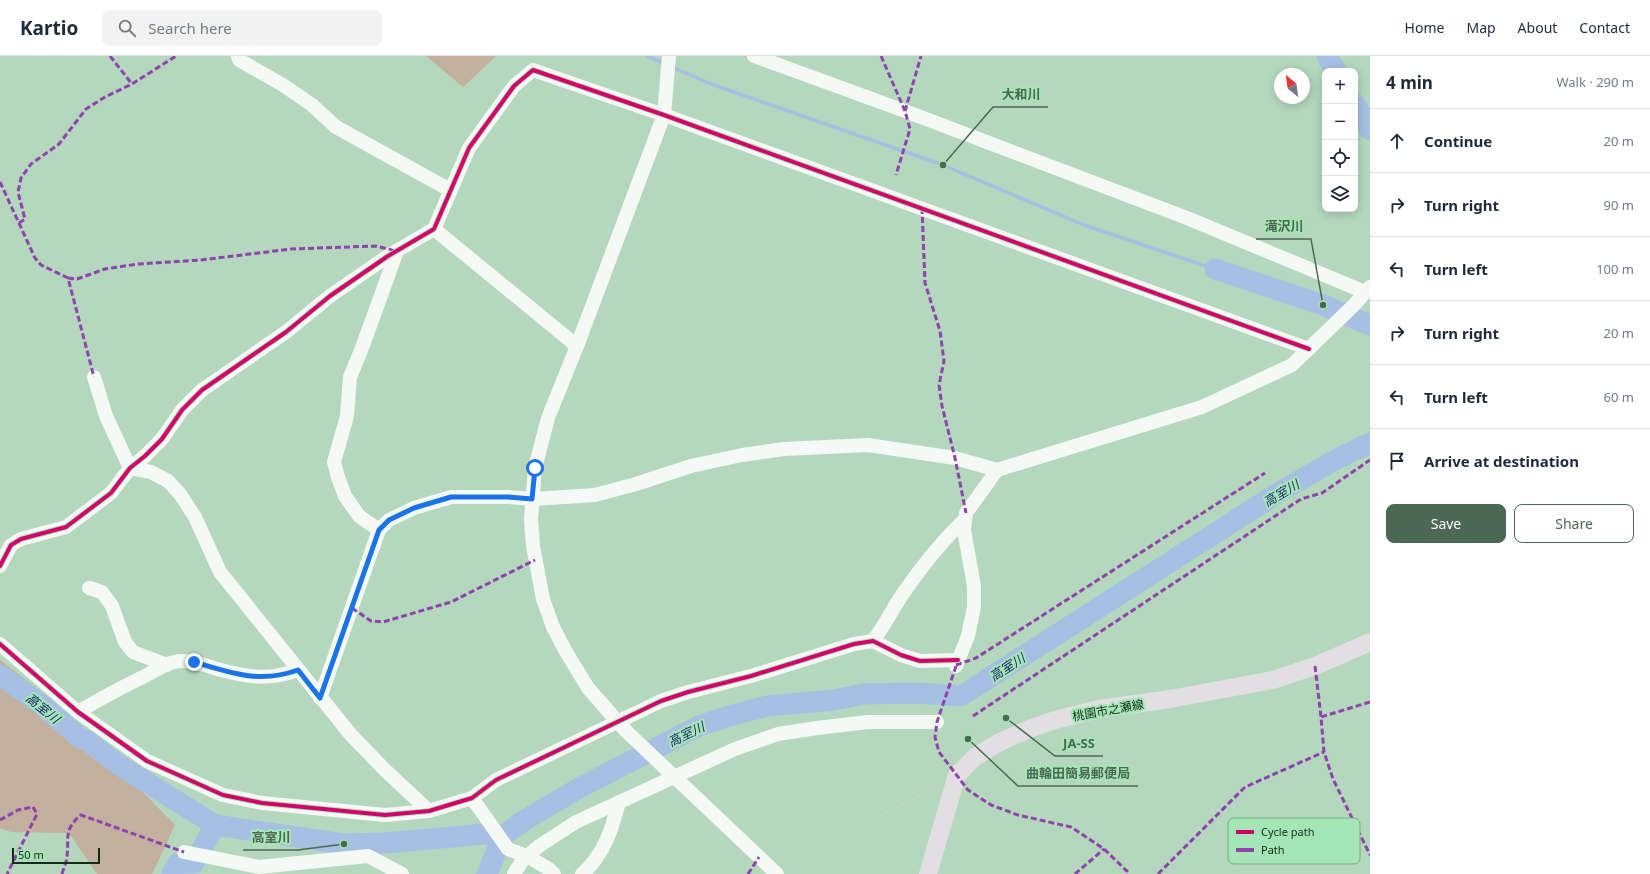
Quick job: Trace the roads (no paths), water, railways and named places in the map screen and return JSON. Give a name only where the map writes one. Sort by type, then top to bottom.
[{"type":"main road","name":"桃園市之瀬線","points":[[928,874],[957,775],[975,757],[1000,742],[1029,729],[1055,720],[1099,709],[1170,699],[1273,680],[1315,666],[1370,642]]},
{"type":"street","points":[[238,56],[239,60],[283,85],[312,105],[336,127],[450,190]]},
{"type":"street","points":[[669,56],[664,110],[577,346],[548,418],[535,468],[531,519],[533,546],[544,599],[553,627],[588,688],[622,726],[777,874]]},
{"type":"street","points":[[320,698],[379,530],[389,520],[414,508],[451,497],[508,497],[532,499],[595,495],[636,484],[690,466],[742,455],[784,449],[868,445],[955,458],[997,470],[1202,407],[1292,365],[1355,304],[1368,289],[1187,218],[905,111],[754,56]]},
{"type":"street","points":[[0,566],[11,545],[21,539],[66,526],[111,493],[130,468],[162,439],[182,410],[202,390],[286,332],[330,296],[397,251],[434,229],[469,148],[514,86],[532,70],[664,110],[1311,347]]},
{"type":"street","points":[[434,229],[577,346]]},
{"type":"street","points":[[379,530],[359,516],[345,496],[334,462],[347,416],[350,377],[397,251]]},
{"type":"street","points":[[94,377],[106,416],[130,468]]},
{"type":"street","points":[[130,468],[151,472],[168,481],[180,494],[195,517],[220,572],[351,735],[386,771],[429,811]]},
{"type":"street","points":[[0,644],[78,712],[147,761],[223,795],[262,803],[377,814],[429,811],[476,804],[496,780],[622,726],[662,701],[688,692],[751,676],[854,644],[873,641],[901,655],[920,661],[956,663],[968,636],[974,607],[974,586],[964,530],[966,513],[997,470]]},
{"type":"street","points":[[873,641],[884,626],[904,592],[947,536],[965,519]]},
{"type":"street","points":[[89,588],[102,592],[112,606],[125,642],[134,652],[166,665]]},
{"type":"street","points":[[78,712],[110,693],[166,665],[180,661],[194,662],[243,676],[266,678],[286,675],[298,670]]},
{"type":"street","points":[[514,874],[527,856],[539,846],[576,822],[619,802],[672,774],[735,749],[778,734],[868,722],[937,722]]},
{"type":"street","points":[[582,874],[589,868],[600,853],[611,831],[619,802]]},
{"type":"street","points":[[476,804],[508,849],[527,856],[549,869],[554,874]]},
{"type":"street","points":[[184,852],[258,867],[368,856],[402,874]]},
{"type":"waterway","points":[[647,56],[665,64]]},
{"type":"waterway","points":[[1327,56],[1334,68]]},
{"type":"waterway","points":[[672,67],[711,84],[943,165],[1084,225],[1215,269]]},
{"type":"waterway","points":[[1358,109],[1370,130]]},
{"type":"waterway","points":[[1215,269],[1323,305],[1370,325]]},
{"type":"waterway","name":"高室川","points":[[0,675],[42,705],[80,738],[86,740],[119,765],[215,825],[344,844],[385,843],[485,834],[503,836],[523,821],[581,787],[699,726],[729,716],[767,706],[835,700],[863,694],[917,693],[961,696],[1281,491],[1337,459],[1370,443]]},
{"type":"waterway","points":[[172,874],[178,863],[194,863],[215,825]]},
{"type":"waterway","points":[[487,874],[503,836]]},
{"type":"place","name":"大和川","points":[[943,165]]},
{"type":"place","name":"滝沢川","points":[[1323,305]]},
{"type":"place","name":"JA-SS","points":[[1006,718]]},
{"type":"place","name":"曲輪田簡易郵便局","points":[[968,739]]},
{"type":"place","name":"高室川","points":[[344,844]]}]
